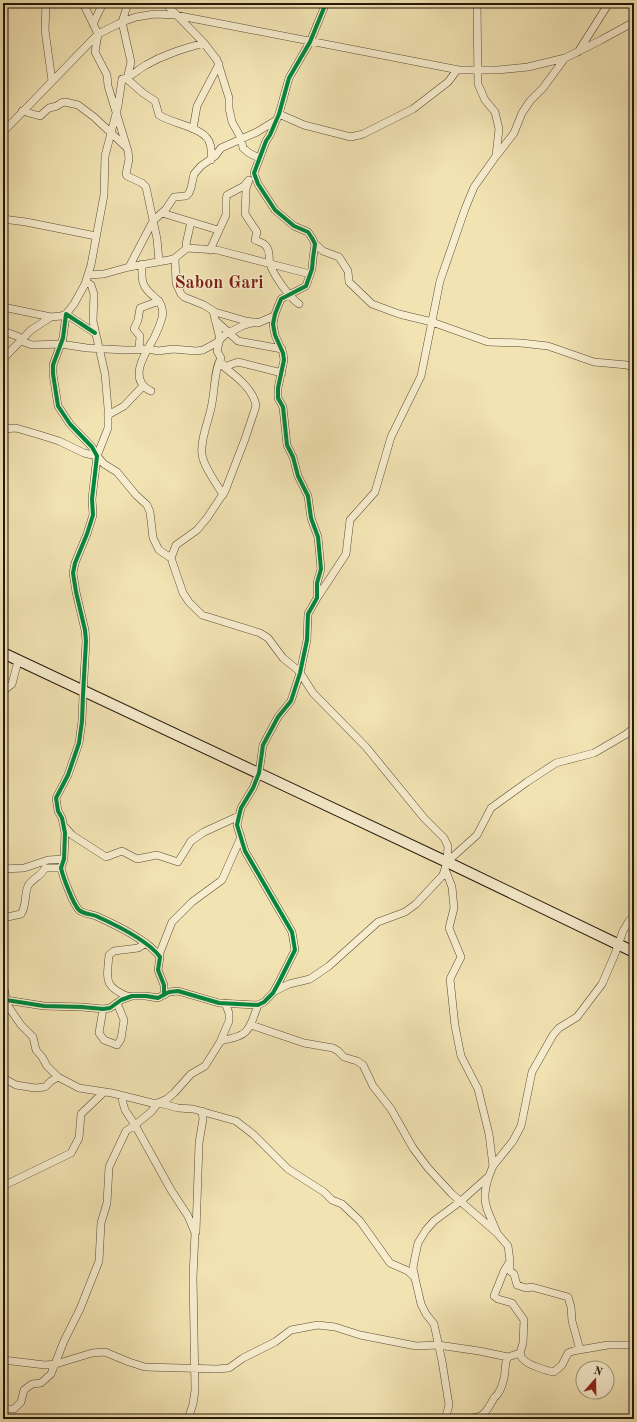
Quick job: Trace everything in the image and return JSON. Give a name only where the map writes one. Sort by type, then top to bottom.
[{"type":"main road","points":[[3,653],[259,773],[446,865],[634,952]]},
{"type":"street","points":[[46,3],[45,30],[52,81]]},
{"type":"street","points":[[83,3],[98,34],[95,52],[107,75],[108,86],[128,152],[129,159],[126,174],[146,187],[157,239],[159,261]]},
{"type":"street","points":[[93,24],[103,3]]},
{"type":"street","points":[[127,79],[131,62],[122,22],[128,3]]},
{"type":"street","points":[[165,3],[204,43],[218,60],[229,98],[229,108],[232,122],[241,138],[243,148],[259,158]]},
{"type":"street","points":[[210,250],[226,215],[227,196],[244,186],[254,173],[259,158],[279,114],[289,78],[310,42],[326,3]]},
{"type":"street","points":[[477,3],[478,84],[485,100],[495,112],[499,129],[496,156]]},
{"type":"street","points":[[578,52],[609,3]]},
{"type":"street","points":[[3,132],[98,34],[136,17],[155,14],[177,15],[456,70],[498,70],[528,67],[565,58],[634,22]]},
{"type":"street","points":[[204,43],[171,52],[144,65],[127,79],[122,79],[116,114],[104,156],[104,195],[87,278],[74,304],[66,314],[63,338],[53,365],[58,406],[70,424],[92,446],[97,456],[104,464],[117,472],[136,495],[147,505],[150,512],[153,538],[162,552],[171,558],[183,593],[197,610],[206,616],[265,635],[283,658],[300,672],[313,693],[366,747],[424,818],[444,838],[448,846],[446,865],[452,887],[454,908],[450,928],[461,957],[450,979],[455,1026],[461,1056],[478,1089],[489,1134],[493,1166]]},
{"type":"street","points":[[4,1002],[103,1009],[110,1008],[129,997],[140,995],[158,998],[170,992],[178,991],[211,1001],[258,1005],[264,1002],[279,982],[294,950],[292,932],[245,851],[237,825],[241,808],[253,788],[259,773],[264,745],[278,718],[291,701],[300,672],[307,640],[308,614],[346,554],[350,520],[375,492],[391,438],[421,376],[440,281],[474,187],[514,133],[522,113],[530,101],[543,88],[565,58]]},
{"type":"street","points":[[193,129],[197,106],[219,64]]},
{"type":"street","points":[[51,69],[52,81]]},
{"type":"street","points":[[279,114],[304,125],[351,137],[363,134],[414,110],[448,82],[456,70]]},
{"type":"street","points":[[127,79],[155,101],[159,115],[193,129],[207,137],[210,144],[210,160]]},
{"type":"street","points":[[22,111],[40,116],[49,108],[63,103],[70,103],[83,108],[121,142],[128,152]]},
{"type":"street","points":[[129,267],[153,221],[162,213],[174,197],[186,196],[189,193],[194,174],[201,166],[215,156],[221,148],[257,132],[275,121]]},
{"type":"street","points":[[254,173],[258,184],[275,210],[294,226],[308,232],[315,244],[323,251],[339,257],[348,271],[349,282],[372,304],[399,314],[432,322],[488,342],[548,346],[594,362],[628,365],[634,368]]},
{"type":"street","points":[[249,180],[246,189],[245,214],[257,232],[255,240],[267,247],[270,254],[270,264],[282,286],[293,300],[299,304]]},
{"type":"street","points":[[162,213],[218,230]]},
{"type":"street","points":[[3,219],[96,236]]},
{"type":"street","points":[[187,248],[186,244],[191,222]]},
{"type":"street","points":[[315,244],[310,274],[304,288],[281,299],[274,316],[273,329],[282,349],[284,360],[277,394],[283,407],[288,445],[298,476],[306,490],[311,518],[318,537],[321,569],[317,583],[318,594],[316,601]]},
{"type":"street","points":[[87,278],[142,264],[175,258],[187,248],[239,255],[310,274]]},
{"type":"street","points":[[175,258],[176,283],[184,297],[204,305],[213,311],[246,321],[256,322]]},
{"type":"street","points":[[142,264],[144,286],[159,301],[162,312],[162,318],[156,335],[147,349],[138,372],[139,379],[143,386],[151,391]]},
{"type":"street","points":[[87,278],[94,294],[92,314],[105,374],[108,428],[97,456],[92,499],[93,515],[75,563],[73,573],[86,641],[82,721],[79,743],[68,775],[56,798],[65,840],[64,859],[61,868],[78,909],[102,919],[150,945],[159,955]]},
{"type":"street","points":[[139,349],[140,336],[134,328],[138,320],[140,308],[159,301]]},
{"type":"street","points":[[3,307],[51,317]]},
{"type":"street","points":[[171,558],[177,544],[197,530],[223,495],[240,454],[256,404],[249,391],[238,378],[224,367],[217,351],[220,339],[213,311]]},
{"type":"street","points":[[3,359],[31,330],[51,317],[66,314],[95,333]]},
{"type":"street","points":[[20,342],[36,345],[61,344],[73,347],[99,349],[147,349],[158,351],[173,349],[196,351],[203,350],[229,332],[244,325],[265,321],[274,316]]},
{"type":"street","points":[[215,320],[238,341],[282,349]]},
{"type":"street","points":[[3,328],[6,332],[18,337],[20,342]]},
{"type":"street","points":[[221,358],[212,404],[204,433],[202,454],[205,463],[223,495]]},
{"type":"street","points":[[224,367],[238,362],[282,372]]},
{"type":"street","points":[[108,415],[124,406],[143,386]]},
{"type":"street","points":[[3,429],[16,428],[59,441],[84,453],[97,456]]},
{"type":"street","points":[[3,691],[12,684],[18,661]]},
{"type":"street","points":[[273,992],[289,984],[310,979],[329,966],[378,922],[400,914],[410,908],[438,881],[446,865],[477,835],[491,808],[521,786],[556,763],[594,753],[634,728]]},
{"type":"street","points":[[63,825],[72,835],[106,857],[122,851],[137,859],[157,855],[178,862],[191,841],[204,832],[239,816]]},
{"type":"street","points":[[164,995],[164,985],[158,970],[160,960],[159,955],[172,922],[192,902],[222,880],[241,837]]},
{"type":"street","points":[[3,869],[24,868],[48,860],[64,859]]},
{"type":"street","points":[[3,918],[21,914],[25,906],[27,891],[30,883],[41,875],[45,868],[61,868]]},
{"type":"street","points":[[497,1233],[493,1220],[486,1207],[485,1196],[489,1176],[493,1166],[513,1141],[521,1126],[532,1072],[553,1035],[559,1028],[577,1017],[602,984],[623,931],[634,916]]},
{"type":"street","points":[[129,997],[115,990],[108,982],[109,955],[114,951],[138,948],[146,943]]},
{"type":"street","points":[[3,982],[4,1002],[21,1025],[33,1037],[36,1050],[47,1066],[58,1077],[79,1088],[178,1108],[202,1111],[229,1119],[242,1125],[288,1169],[304,1181],[324,1192],[332,1200],[342,1204],[360,1221],[390,1263],[408,1271],[416,1278]]},
{"type":"street","points":[[103,1009],[99,1034],[104,1040],[117,1046],[121,1039],[124,1020],[117,1003]]},
{"type":"street","points":[[3,1409],[14,1409],[21,1402],[24,1390],[32,1384],[41,1383],[46,1380],[56,1364],[64,1341],[80,1309],[99,1261],[101,1223],[108,1202],[109,1166],[126,1131],[151,1112],[158,1103],[167,1099],[174,1093],[191,1074],[204,1066],[220,1042],[229,1021],[229,1013],[225,1003]]},
{"type":"street","points":[[220,1042],[242,1036],[251,1025],[258,1005]]},
{"type":"street","points":[[251,1025],[304,1042],[333,1048],[344,1057],[360,1062],[363,1065],[373,1086],[391,1109],[421,1160],[439,1181],[497,1233],[508,1246],[510,1271],[514,1274],[517,1285],[526,1288],[532,1286],[568,1297],[571,1307],[572,1321],[580,1350]]},
{"type":"street","points":[[3,1078],[16,1085],[35,1088],[45,1087],[58,1077]]},
{"type":"street","points":[[3,1186],[71,1153],[79,1138],[81,1114],[104,1092]]},
{"type":"street","points":[[121,1096],[125,1110],[135,1125],[170,1190],[188,1216],[196,1233]]},
{"type":"street","points":[[188,1419],[193,1404],[194,1390],[194,1278],[199,1143],[203,1119],[202,1111]]},
{"type":"street","points":[[448,1419],[446,1416],[449,1405],[434,1324],[426,1314],[421,1304],[413,1269],[418,1243],[434,1221],[461,1201],[489,1176]]},
{"type":"street","points":[[510,1261],[504,1271],[494,1296],[498,1299],[512,1303],[524,1320],[523,1343],[520,1353],[522,1360],[547,1372],[554,1372],[562,1365],[568,1353],[608,1345],[634,1345]]},
{"type":"street","points":[[3,1360],[44,1365],[56,1364],[92,1353],[105,1352],[145,1367],[229,1368],[243,1358],[275,1342],[291,1330],[318,1325],[335,1327],[360,1335],[416,1346],[438,1345],[508,1357],[520,1353]]},
{"type":"street","points":[[490,1419],[490,1408],[493,1399],[498,1395],[504,1379],[505,1361],[508,1357]]},
{"type":"street","points":[[467,1419],[480,1417],[490,1408]]},
{"type":"cycle path","points":[[6,1000],[44,1006],[103,1009],[110,1008],[121,1000],[132,996],[158,998],[169,992],[178,991],[219,1003],[258,1005],[264,1002],[273,993],[295,950],[292,932],[245,851],[237,825],[241,808],[253,788],[259,773],[263,745],[278,717],[291,701],[300,673],[307,640],[308,614],[317,598],[317,583],[321,569],[318,537],[311,518],[308,496],[298,476],[293,457],[287,445],[283,407],[278,398],[278,388],[284,360],[283,353],[275,335],[273,324],[281,299],[306,286],[312,269],[315,244],[308,232],[294,226],[275,210],[258,184],[254,173],[266,141],[279,114],[289,78],[310,42],[326,3]]},
{"type":"cycle path","points":[[95,333],[66,314],[63,338],[53,365],[58,406],[70,424],[92,447],[97,456],[92,499],[93,515],[75,563],[73,573],[86,641],[82,721],[79,743],[68,775],[56,798],[58,811],[62,818],[65,833],[64,859],[61,868],[71,896],[79,910],[113,924],[140,939],[160,957],[158,970],[164,985],[164,995]]},
{"type":"district","name":"Sabon Gari","points":[[219,283]]}]
